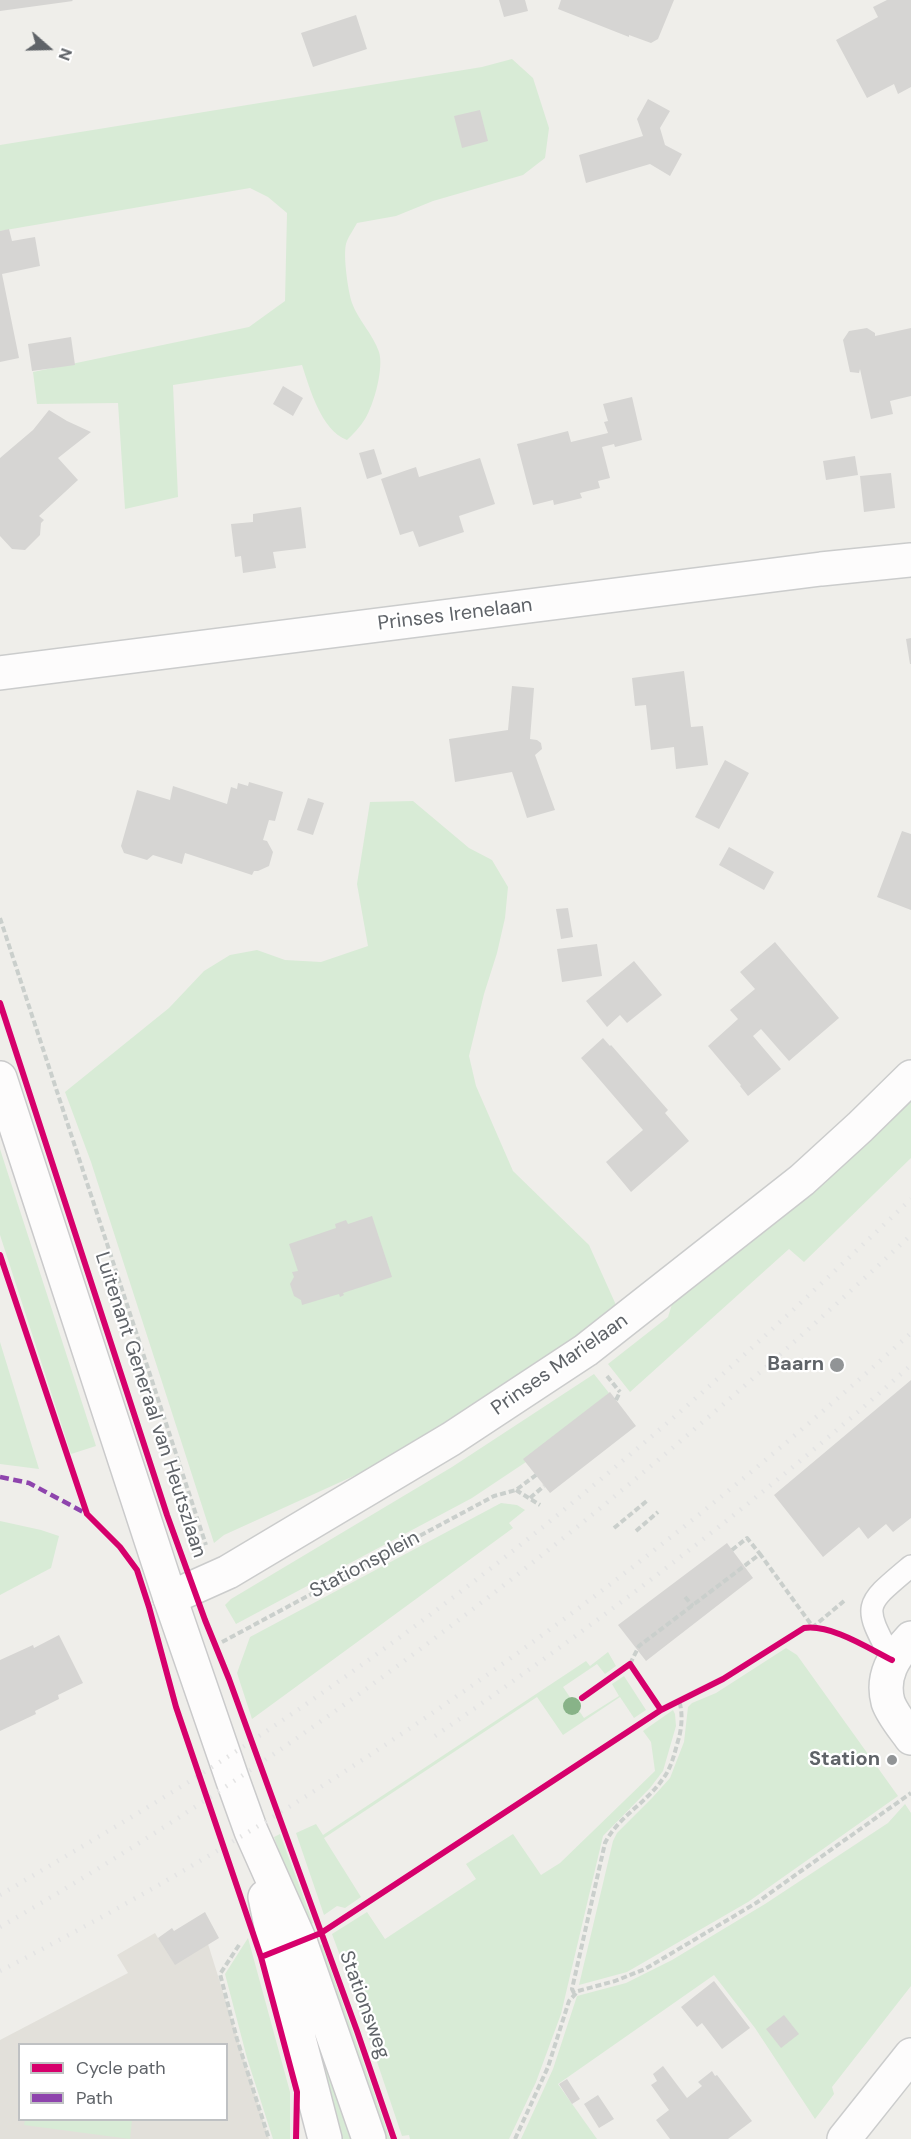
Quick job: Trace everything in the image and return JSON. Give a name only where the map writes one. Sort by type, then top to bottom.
[{"type":"street","name":"Prinses Irenelaan","points":[[0,673],[821,569],[911,560]]},
{"type":"street","name":"Prinses Marielaan","points":[[170,1598],[217,1577],[451,1439],[586,1350],[802,1180],[911,1077]]},
{"type":"street","name":"Luitenant Generaal van Heutszlaan","points":[[0,1078],[170,1598],[251,1831]]},
{"type":"street","points":[[902,1649],[887,1681],[888,1703],[911,1738]]},
{"type":"street","points":[[251,1831],[276,1950],[325,2139]]},
{"type":"street","name":"Stationsweg","points":[[251,1831],[300,1941],[369,2139]]},
{"type":"street","points":[[844,2139],[911,2055]]},
{"type":"lane","points":[[902,1649],[873,1625],[871,1610],[876,1598],[884,1588],[911,1566]]},
{"type":"path","points":[[0,918],[217,1577]]},
{"type":"path","points":[[530,1498],[544,1486]]},
{"type":"path","points":[[516,1490],[540,1505]]},
{"type":"path","points":[[614,1528],[648,1500]]},
{"type":"path","points":[[636,1531],[658,1512]]},
{"type":"path","points":[[732,1550],[747,1538],[813,1627]]},
{"type":"path","points":[[621,1671],[630,1664],[639,1646],[760,1554]]},
{"type":"path","points":[[685,1597],[693,1606]]},
{"type":"path","points":[[804,1628],[826,1629]]},
{"type":"path","points":[[630,1664],[637,1673]]},
{"type":"path","points":[[672,1703],[690,1696]]},
{"type":"path","points":[[574,1993],[572,1989],[605,1843],[620,1823],[661,1782],[670,1767],[681,1732],[679,1700]]},
{"type":"path","points":[[515,2139],[548,2067],[569,2001],[574,1993],[626,1978],[673,1954],[778,1889],[911,1793]]},
{"type":"path","points":[[245,1936],[220,1974],[237,2039],[269,2139]]},
{"type":"shaded area","points":[[155,1933],[158,1938],[208,1944],[269,2139],[0,2139],[0,2040],[128,1973],[117,1955]]},
{"type":"green space","points":[[512,59],[533,78],[549,128],[545,158],[523,175],[433,201],[396,216],[357,223],[347,241],[346,265],[352,303],[376,345],[380,359],[375,395],[359,427],[347,440],[330,427],[318,408],[302,365],[173,385],[178,497],[125,509],[118,403],[37,404],[33,372],[249,327],[285,301],[287,213],[268,197],[250,188],[0,231],[0,145],[482,67]]},
{"type":"green space","points":[[413,801],[469,848],[492,860],[508,887],[505,918],[497,953],[469,1056],[476,1086],[513,1171],[589,1245],[616,1305],[592,1327],[391,1459],[224,1535],[214,1543],[91,1162],[65,1092],[169,1008],[204,971],[230,955],[257,950],[285,960],[321,962],[368,946],[357,884],[370,802]]},
{"type":"green space","points":[[911,1091],[911,1158],[804,1262],[789,1249],[630,1392],[608,1364],[668,1317],[673,1301]]},
{"type":"green space","points":[[0,1149],[96,1446],[71,1454],[0,1235]]},
{"type":"green space","points":[[0,1342],[39,1469],[0,1464]]},
{"type":"green space","points":[[594,1374],[609,1393],[526,1462],[472,1498],[236,1624],[225,1605],[231,1599],[452,1467]]},
{"type":"green space","points":[[501,1503],[517,1505],[525,1510],[509,1523],[513,1528],[252,1719],[237,1673],[250,1637]]},
{"type":"green space","points":[[0,1521],[59,1536],[51,1568],[0,1595]]},
{"type":"green space","points":[[786,1648],[797,1655],[898,1796],[748,1902],[627,1972],[579,1985],[613,1841],[617,1833],[670,1778],[684,1742],[688,1707],[716,1693]]},
{"type":"green space","points":[[608,1652],[616,1666],[605,1674],[597,1664],[563,1687],[584,1718],[619,1696],[612,1684],[624,1676],[646,1710],[634,1718],[620,1697],[563,1735],[537,1697],[324,1838],[361,1897],[345,1908],[337,1906],[324,1915],[296,1833],[316,1824],[323,1835],[586,1661],[590,1666]]},
{"type":"green space","points":[[673,1710],[676,1726],[663,1771],[650,1788],[603,1836],[561,2014],[536,2082],[509,2139],[410,2139],[409,2135],[402,2136],[369,2038],[374,2036],[367,2016],[363,2018],[332,1934],[367,1912],[385,1939],[476,1879],[466,1864],[513,1834],[541,1875],[560,1863],[655,1771],[651,1742],[643,1731]]},
{"type":"green space","points":[[905,1804],[911,1813],[911,1986],[832,2087],[834,2094],[815,2119],[755,2028],[714,1975],[558,2084],[597,2139],[521,2139],[553,2069],[577,1996],[626,1983],[672,1960],[765,1904],[888,1823]]},
{"type":"green space","points":[[280,1834],[313,1923],[307,1927],[304,1926],[274,1837]]},
{"type":"green space","points":[[248,1938],[290,2092],[290,2139],[273,2139],[247,2058],[225,1974]]},
{"type":"green space","points":[[322,1944],[390,2139],[378,2139],[315,1951]]},
{"type":"green space","points":[[295,1958],[357,2139],[336,2139]]},
{"type":"green space","points":[[25,2121],[132,2121],[130,2139],[24,2125]]},
{"type":"building","points":[[0,0],[72,0],[73,1],[0,11]]},
{"type":"building","points":[[499,0],[525,0],[528,11],[504,17]]},
{"type":"building","points":[[561,0],[674,0],[658,39],[651,43],[629,35],[629,37],[558,9]]},
{"type":"building","points":[[887,0],[911,0],[911,87],[898,94],[894,84],[867,98],[836,40],[878,17],[873,7]]},
{"type":"building","points":[[356,15],[367,49],[313,67],[301,33]]},
{"type":"building","points":[[648,99],[670,111],[660,128],[665,145],[682,154],[670,176],[650,164],[586,183],[579,155],[643,136],[637,119]]},
{"type":"building","points":[[480,110],[488,141],[462,148],[454,116]]},
{"type":"building","points":[[9,229],[12,241],[35,237],[40,266],[2,274],[19,358],[0,362],[0,231]]},
{"type":"building","points":[[867,328],[875,333],[875,336],[911,328],[911,396],[890,401],[893,414],[871,419],[860,369],[859,373],[850,372],[843,340],[849,331]]},
{"type":"building","points":[[71,337],[75,365],[32,371],[28,344]]},
{"type":"building","points":[[283,386],[303,398],[293,416],[273,404]]},
{"type":"building","points":[[632,397],[642,440],[615,447],[614,444],[602,447],[610,478],[598,481],[600,488],[580,493],[582,498],[554,505],[553,500],[533,505],[517,444],[568,431],[571,442],[608,433],[604,422],[608,421],[603,404]]},
{"type":"building","points":[[49,410],[91,432],[58,458],[78,480],[39,516],[44,520],[41,523],[40,535],[25,550],[12,549],[0,536],[0,458],[33,430]]},
{"type":"building","points":[[374,449],[382,474],[367,479],[359,453]]},
{"type":"building","points":[[855,456],[858,475],[826,480],[823,461]]},
{"type":"building","points":[[480,458],[495,504],[459,516],[464,532],[419,547],[413,531],[400,535],[381,479],[416,467],[419,477]]},
{"type":"building","points":[[891,473],[895,508],[864,512],[860,476]]},
{"type":"building","points":[[301,507],[306,548],[273,552],[276,568],[243,573],[241,556],[235,557],[231,524],[253,522],[253,514]]},
{"type":"building","points":[[911,638],[911,664],[910,664],[906,639]]},
{"type":"building","points":[[684,671],[691,727],[703,726],[708,765],[676,769],[674,747],[651,750],[646,705],[635,706],[632,678]]},
{"type":"building","points":[[512,686],[534,688],[530,739],[541,743],[542,749],[535,755],[555,810],[527,818],[512,772],[455,782],[449,739],[508,730]]},
{"type":"building","points":[[725,760],[749,773],[719,829],[695,817]]},
{"type":"building","points":[[249,782],[283,792],[275,821],[269,820],[263,840],[267,841],[273,852],[269,866],[254,871],[252,875],[185,853],[182,864],[153,855],[147,860],[124,853],[121,846],[137,790],[170,800],[173,786],[227,804],[231,787],[237,789],[238,783],[248,786]]},
{"type":"building","points":[[308,798],[324,803],[313,835],[297,830]]},
{"type":"building","points":[[902,831],[911,834],[911,910],[877,897]]},
{"type":"building","points":[[729,847],[774,872],[764,890],[719,865]]},
{"type":"building","points":[[568,908],[573,937],[561,939],[556,909]]},
{"type":"building","points":[[775,942],[839,1018],[789,1061],[761,1029],[753,1036],[781,1069],[748,1096],[708,1046],[738,1019],[730,1010],[755,989],[740,972]]},
{"type":"building","points":[[597,944],[602,976],[562,982],[557,949]]},
{"type":"building","points":[[634,961],[662,995],[627,1023],[620,1015],[607,1027],[586,1001]]},
{"type":"building","points":[[603,1038],[668,1110],[665,1113],[689,1141],[631,1192],[606,1162],[643,1130],[581,1058]]},
{"type":"building","points":[[372,1216],[392,1277],[343,1293],[344,1295],[340,1297],[339,1294],[302,1305],[301,1300],[294,1296],[290,1284],[294,1277],[292,1272],[298,1271],[289,1244],[336,1228],[335,1224],[346,1220],[348,1224]]},
{"type":"building","points":[[911,1380],[911,1518],[893,1532],[886,1524],[868,1539],[859,1527],[823,1557],[774,1495]]},
{"type":"building","points":[[610,1392],[636,1426],[550,1493],[523,1459]]},
{"type":"building","points":[[727,1543],[753,1578],[646,1661],[618,1625]]},
{"type":"building","points":[[59,1635],[83,1683],[58,1695],[59,1699],[35,1711],[36,1714],[0,1731],[0,1660],[33,1645],[34,1648]]},
{"type":"building","points":[[205,1912],[219,1938],[175,1965],[158,1938],[172,1928],[174,1931]]},
{"type":"building","points":[[714,1981],[750,2028],[722,2049],[702,2023],[697,2027],[681,2007]]},
{"type":"building","points":[[784,2015],[799,2034],[781,2048],[766,2029]]},
{"type":"building","points":[[663,2066],[687,2098],[702,2086],[698,2082],[712,2071],[752,2121],[728,2139],[670,2139],[656,2120],[669,2110],[651,2085],[657,2081],[653,2074]]},
{"type":"building","points":[[567,2079],[580,2099],[572,2104],[559,2084]]},
{"type":"building","points":[[598,2095],[614,2119],[599,2128],[584,2104]]},
{"type":"railway","points":[[0,1895],[198,1776],[253,1740],[361,1665],[467,1587],[570,1505],[695,1399],[911,1199]]},
{"type":"railway","points":[[0,1927],[123,1853],[243,1775],[361,1693],[475,1607],[588,1518],[697,1427],[911,1235]]},
{"type":"railway","points":[[0,1971],[123,1905],[244,1835],[361,1761],[476,1682],[589,1600],[699,1515],[806,1426],[911,1333]]},
{"type":"railway","points":[[435,1736],[619,1604],[679,1558],[797,1464],[911,1365]]},
{"type":"marked path","points":[[0,1477],[29,1483],[87,1514]]},
{"type":"cycle path","points":[[0,1003],[167,1515],[229,1679],[394,2139]]},
{"type":"cycle path","points":[[0,1255],[87,1514],[120,1547],[137,1570],[176,1707],[261,1957],[297,2092],[296,2139]]},
{"type":"cycle path","points":[[261,1957],[321,1933],[661,1710],[723,1679],[804,1628],[837,1633],[892,1660]]},
{"type":"cycle path","points":[[582,1698],[630,1664],[661,1710]]},
{"type":"place","name":"Baarn","points":[[837,1365]]},
{"type":"place","name":"Station","points":[[892,1760]]}]
